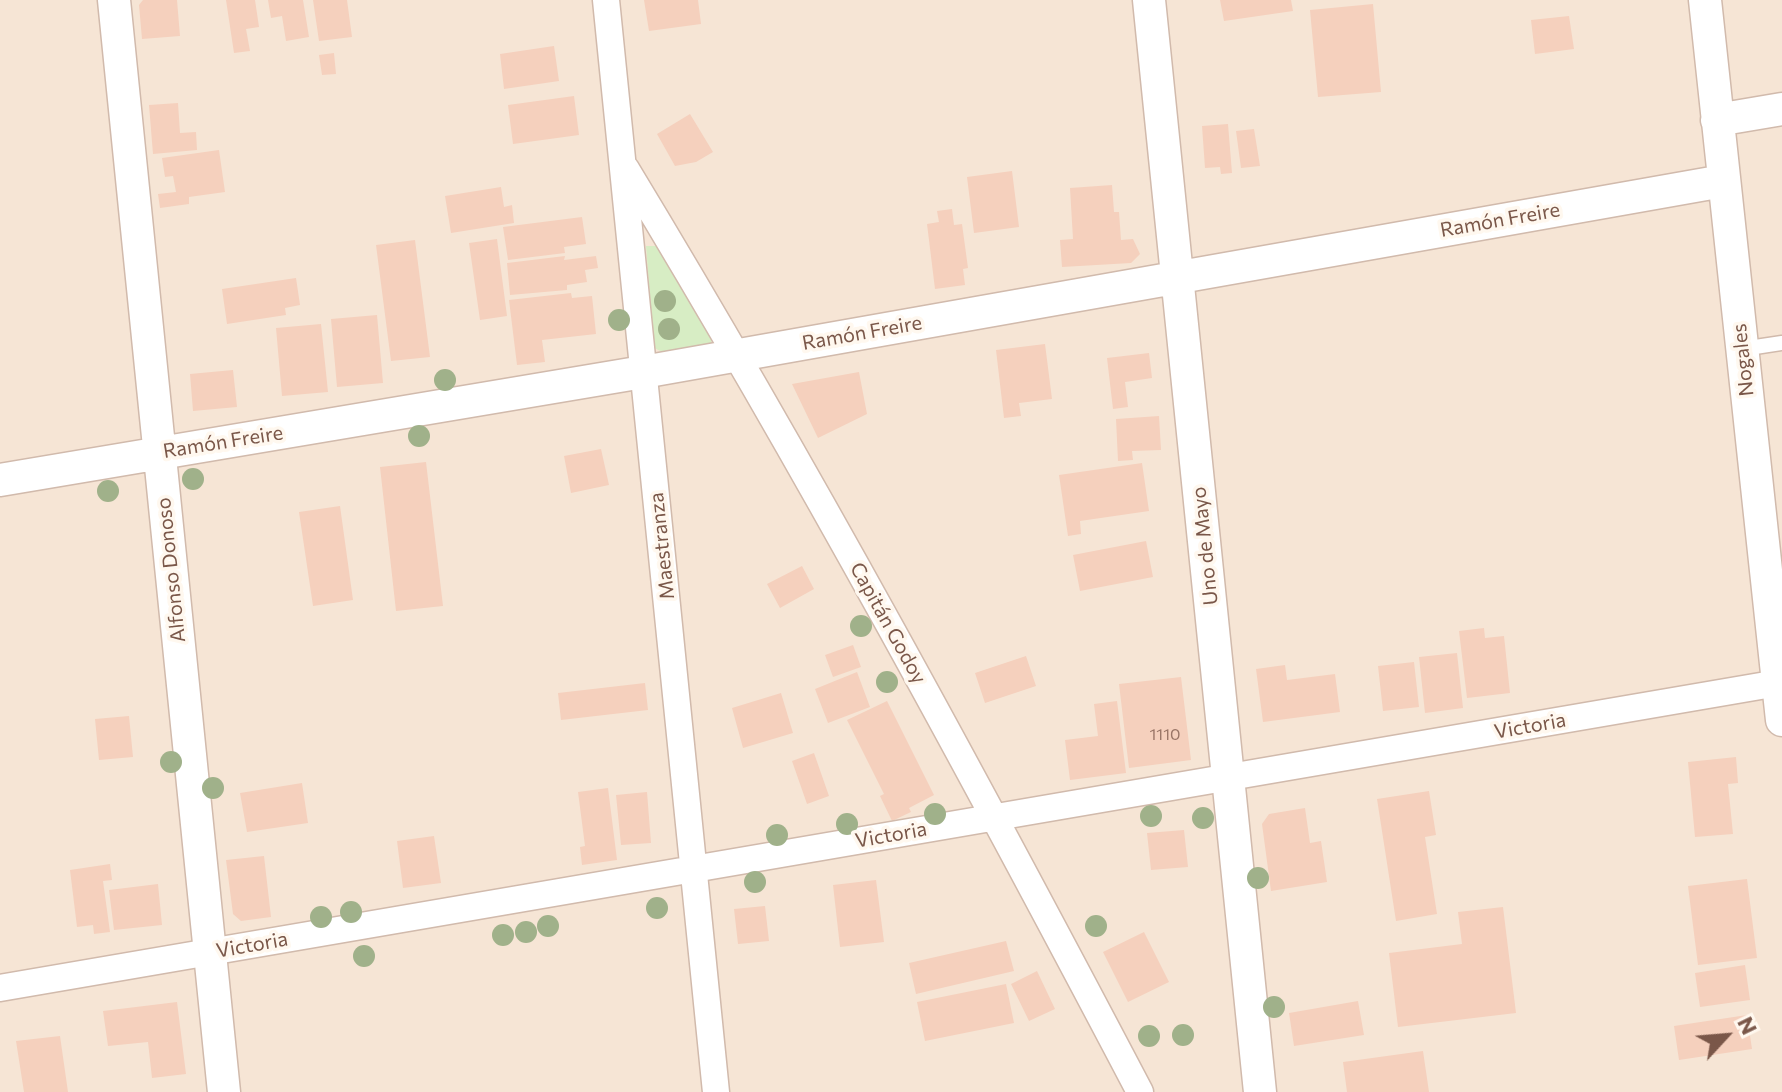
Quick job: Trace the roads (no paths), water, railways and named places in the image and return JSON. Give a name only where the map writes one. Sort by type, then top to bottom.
[{"type":"street","name":"Alfonso Donoso","points":[[114,0],[224,1092]]},
{"type":"street","name":"Maestranza","points":[[606,0],[716,1092]]},
{"type":"street","name":"Uno de Mayo","points":[[1149,0],[1260,1092]]},
{"type":"street","name":"Nogales","points":[[1705,0],[1782,720]]},
{"type":"street","points":[[1717,120],[1782,109]]},
{"type":"street","name":"Capitán Godoy","points":[[623,162],[739,355],[996,817],[1140,1092]]},
{"type":"street","name":"Ramón Freire","points":[[0,480],[643,372],[1723,181]]},
{"type":"street","name":"Victoria","points":[[0,988],[1780,683]]},
{"type":"lane","points":[[1741,349],[1782,343]]}]
